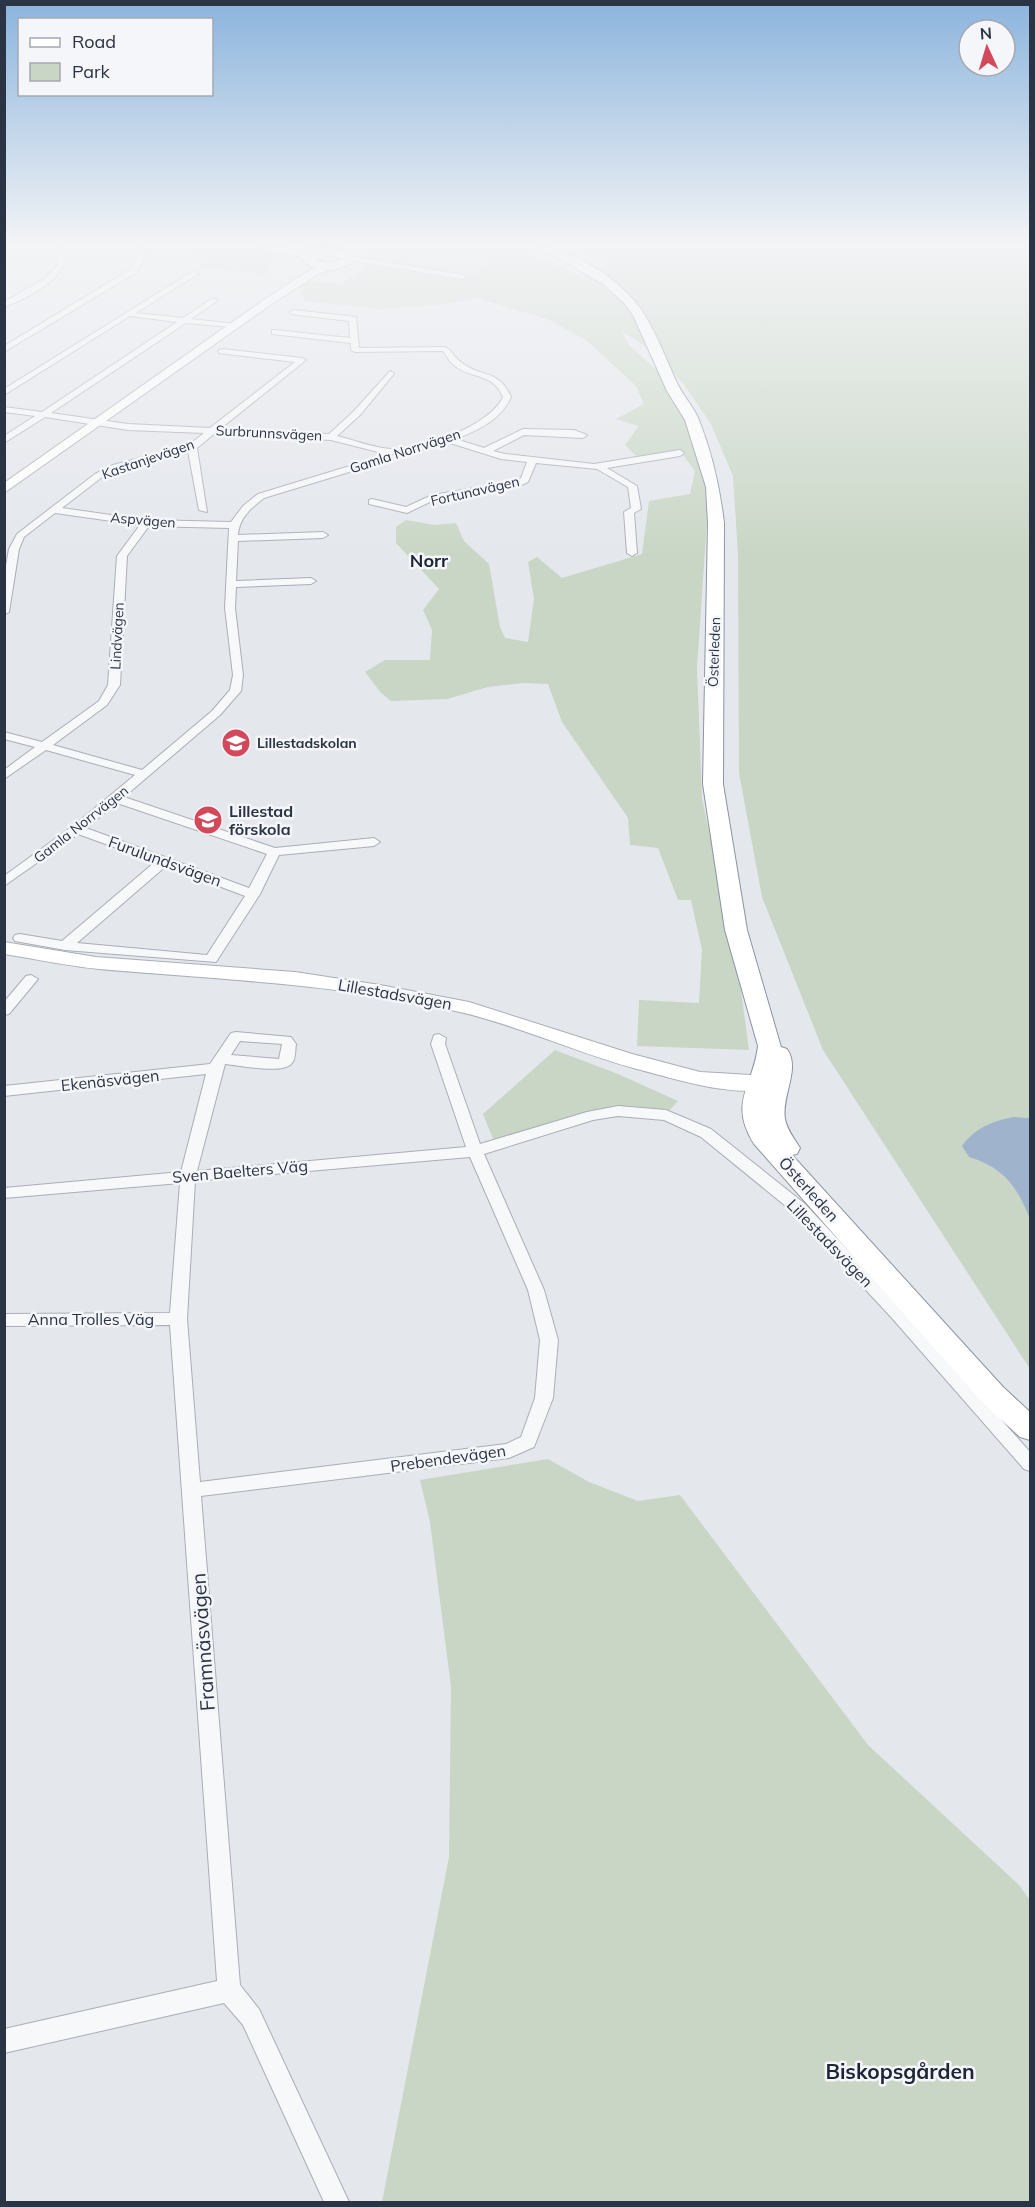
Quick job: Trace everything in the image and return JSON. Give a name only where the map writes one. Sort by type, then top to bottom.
[{"type":"highway","name":"Österleden","points":[[657,350],[674,391],[683,402],[699,441],[713,487],[716,523],[712,682],[713,784],[736,930],[770,1046],[768,1082],[772,1123],[778,1137],[828,1191],[875,1250],[1027,1417]]},
{"type":"highway","name":"Österleden","points":[[664,350],[683,391],[683,402]]},
{"type":"highway","name":"Österleden","points":[[768,1082],[752,1105],[754,1123],[763,1138],[993,1395],[1027,1417]]},
{"type":"main road","points":[[4,489],[28,472],[60,455],[100,423],[205,350]]},
{"type":"main road","name":"Lillestadsvägen","points":[[12,943],[96,963],[295,978],[462,1006],[625,1059],[700,1079],[768,1082]]},
{"type":"street","points":[[4,393],[72,350]]},
{"type":"street","points":[[4,440],[141,350]]},
{"type":"street","name":"Gamla Norrvägen","points":[[4,882],[115,798],[216,713],[235,691],[238,675],[230,608],[233,538],[234,525],[246,508],[261,496],[379,460],[390,452],[408,452],[446,439],[494,417],[507,404],[508,398],[501,384],[458,365],[446,350]]},
{"type":"street","name":"Kastanjevägen","points":[[4,612],[8,566],[20,536],[98,476],[116,467],[192,447],[302,360],[222,351]]},
{"type":"street","points":[[331,437],[357,413],[390,373]]},
{"type":"street","points":[[4,378],[22,381]]},
{"type":"street","name":"Surbrunnsvägen","points":[[4,409],[148,429],[216,430],[331,437],[390,452]]},
{"type":"street","points":[[485,451],[523,432],[583,435]]},
{"type":"street","points":[[446,439],[504,458],[598,466],[680,453]]},
{"type":"street","points":[[192,447],[204,510]]},
{"type":"street","name":"Fortunavägen","points":[[372,502],[407,510],[432,498],[519,483],[525,480],[532,461]]},
{"type":"street","points":[[598,466],[632,486],[636,509],[629,512],[632,553]]},
{"type":"street","name":"Aspvägen","points":[[52,510],[146,523],[234,525]]},
{"type":"street","name":"Lindvägen","points":[[4,777],[103,703],[114,685],[122,556],[146,523]]},
{"type":"street","points":[[233,538],[322,535]]},
{"type":"street","points":[[231,584],[311,581]]},
{"type":"street","points":[[4,735],[144,774]]},
{"type":"street","points":[[115,798],[274,852],[374,842]]},
{"type":"street","name":"Furulundsvägen","points":[[77,829],[253,894]]},
{"type":"street","points":[[12,943],[211,959],[253,894],[274,852]]},
{"type":"street","points":[[65,946],[164,861]]},
{"type":"street","points":[[4,1011],[31,979]]},
{"type":"street","name":"Prebendevägen","points":[[192,1490],[509,1451],[528,1442],[544,1398],[549,1340],[536,1290],[475,1151],[438,1044],[439,1038]]},
{"type":"street","name":"Ekenäsvägen","points":[[4,1091],[218,1064]]},
{"type":"street","name":"Framnäsvägen","points":[[218,1064],[188,1175],[178,1318],[229,1990]]},
{"type":"street","name":"Lillestadsvägen","points":[[475,1151],[592,1115],[618,1111],[666,1115],[706,1133],[799,1208],[897,1312],[1030,1464]]},
{"type":"street","name":"Sven Baelters Väg","points":[[4,1193],[475,1151]]},
{"type":"street","name":"Anna Trolles Väg","points":[[4,1320],[178,1318]]},
{"type":"street","points":[[4,2041],[229,1990],[251,2017],[337,2202]]},
{"type":"green space","points":[[597,350],[635,350],[661,374],[692,435],[709,491],[697,668],[702,798],[740,983],[749,1050],[637,1046],[639,1000],[699,1003],[702,950],[691,900],[678,900],[658,848],[630,845],[628,818],[562,722],[548,684],[524,683],[488,687],[447,699],[391,701],[381,693],[365,672],[385,660],[430,660],[432,630],[423,610],[439,589],[396,543],[396,527],[406,520],[435,525],[456,523],[464,541],[489,564],[500,627],[505,638],[528,642],[534,599],[528,562],[537,557],[562,578],[642,554],[649,501],[690,494],[695,471],[679,450],[637,457],[625,445],[639,426],[616,419],[644,404],[636,386]]},
{"type":"green space","points":[[650,350],[1030,350],[1030,1369],[823,1050],[762,897],[739,773],[738,554],[733,476],[711,424],[683,383]]},
{"type":"green space","points":[[555,1050],[618,1074],[678,1101],[668,1112],[624,1107],[602,1109],[558,1120],[494,1141],[483,1114]]},
{"type":"green space","points":[[548,1459],[589,1482],[638,1501],[680,1495],[868,1745],[1019,1885],[1030,1900],[1030,2202],[382,2202],[449,1857],[451,1687],[430,1522],[420,1480]]},
{"type":"water","points":[[1014,1117],[1030,1118],[1030,1219],[1020,1197],[1008,1180],[981,1161],[969,1157],[962,1146],[973,1134],[985,1126]]},
{"type":"place","name":"Lillestadskolan","points":[[236,743]]},
{"type":"place","name":"Lillestad förskola","points":[[208,820]]},
{"type":"district","name":"Norr","points":[[429,561]]},
{"type":"district","name":"Biskopsgården","points":[[900,2072]]}]
